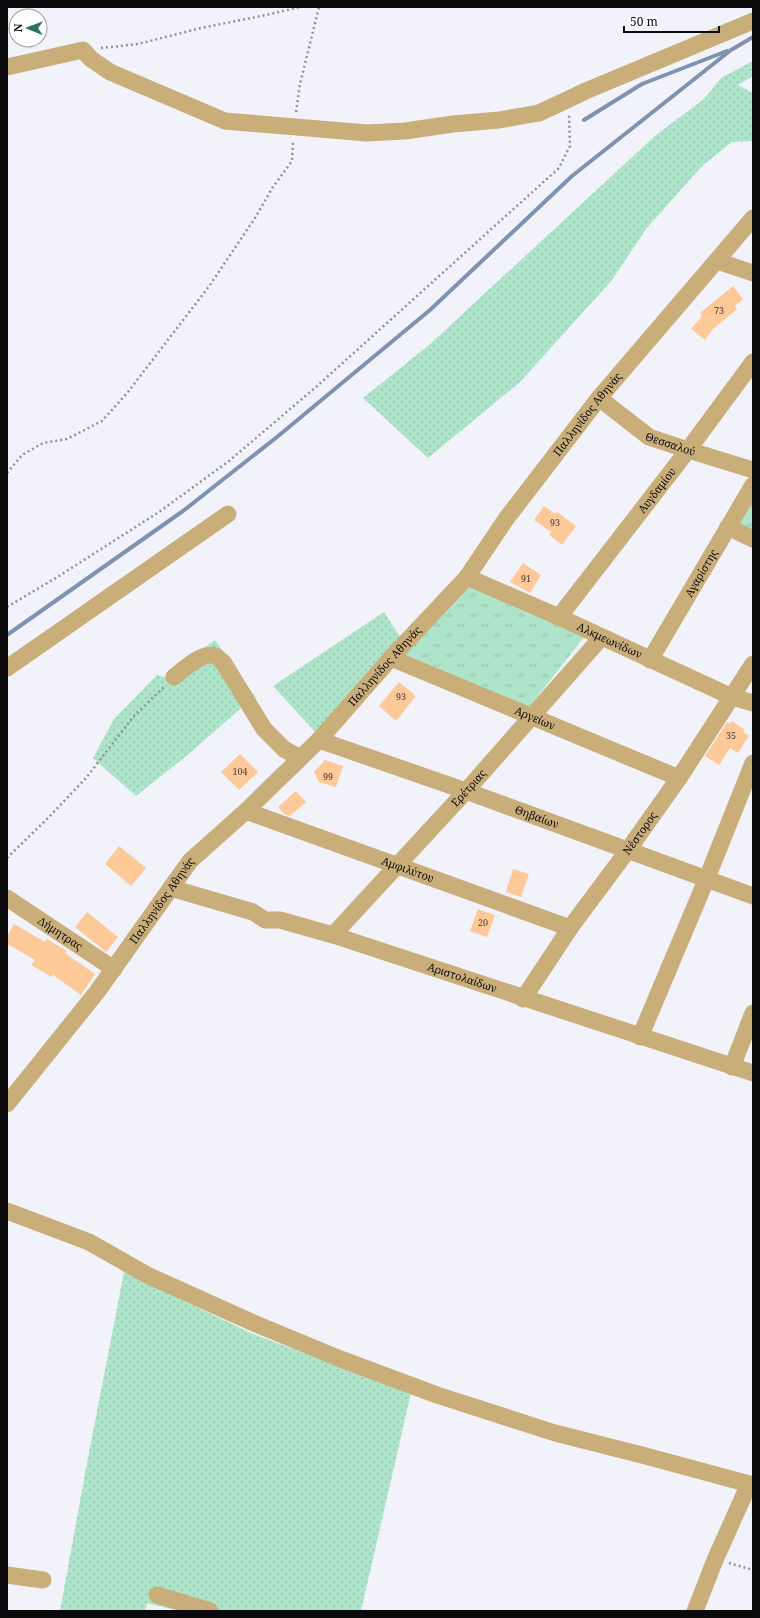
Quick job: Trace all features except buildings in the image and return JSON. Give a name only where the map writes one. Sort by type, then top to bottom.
[{"type":"street","points":[[7,67],[83,50],[91,59],[110,72],[225,120],[366,133],[405,131],[453,124],[499,120],[540,113],[595,87],[753,21]]},
{"type":"street","name":"Παλληνίδος Αθηνάς","points":[[7,1104],[97,992],[190,861],[246,811],[319,740],[391,658],[467,577],[506,519],[599,398],[753,218]]},
{"type":"street","points":[[717,261],[753,273]]},
{"type":"street","name":"Αυγδαμίου","points":[[559,617],[688,450],[753,362]]},
{"type":"street","name":"Θεσσαλού","points":[[599,398],[650,437],[753,470]]},
{"type":"street","name":"Αγαρίστης","points":[[650,660],[753,485]]},
{"type":"street","points":[[7,668],[228,514]]},
{"type":"street","points":[[728,527],[753,540]]},
{"type":"street","name":"Αλκμεωνίδων","points":[[467,577],[559,617],[601,638],[732,697],[753,703]]},
{"type":"street","name":"Ερέτριας","points":[[333,935],[466,790],[601,638]]},
{"type":"street","points":[[174,678],[202,657],[208,655],[215,656],[223,662],[264,729],[284,749],[300,758]]},
{"type":"street","name":"Αργείων","points":[[391,658],[679,778]]},
{"type":"street","name":"Νέστορος","points":[[523,999],[570,928],[679,778],[753,664]]},
{"type":"street","name":"Θηβαίων","points":[[319,740],[466,790],[753,896]]},
{"type":"street","points":[[640,1037],[707,878],[753,763]]},
{"type":"street","name":"Αμφιλύτου","points":[[246,811],[570,928]]},
{"type":"street","name":"Αριστολαίδων","points":[[171,888],[253,912],[265,920],[280,920],[333,935],[523,999],[753,1073]]},
{"type":"street","name":"Δήμητρας","points":[[7,898],[114,969]]},
{"type":"street","points":[[732,1067],[753,1013]]},
{"type":"street","points":[[7,1211],[89,1242],[148,1275],[256,1324],[338,1358],[437,1395],[555,1433],[751,1485],[715,1560],[695,1611]]},
{"type":"street","points":[[7,1575],[43,1580]]},
{"type":"street","points":[[157,1596],[210,1611]]},
{"type":"path","points":[[83,50],[138,44],[201,28],[300,7]]},
{"type":"path","points":[[7,473],[22,455],[43,442],[66,439],[102,421],[128,392],[210,285],[292,161],[294,126],[300,84],[319,7]]},
{"type":"path","points":[[7,607],[59,576],[159,512],[229,461],[316,387],[559,168],[570,146],[569,99]]},
{"type":"path","points":[[7,858],[86,778],[134,716],[174,678]]},
{"type":"path","points":[[715,1560],[753,1570]]},
{"type":"green space","points":[[753,61],[753,76],[738,85],[753,93],[753,141],[732,142],[702,166],[646,229],[612,280],[520,382],[428,458],[363,398],[429,345],[656,135],[704,99],[721,78]]},
{"type":"green space","points":[[753,502],[753,531],[740,524]]},
{"type":"green space","points":[[468,585],[585,636],[527,710],[401,656]]},
{"type":"green space","points":[[384,612],[403,641],[318,735],[273,686]]},
{"type":"green space","points":[[215,640],[256,698],[240,709],[190,753],[136,796],[93,758],[114,719],[157,675],[164,677]]},
{"type":"green space","points":[[124,1272],[253,1334],[411,1393],[361,1611],[179,1611],[147,1603],[145,1611],[60,1611]]},
{"type":"waterway","points":[[7,635],[183,511],[277,437],[430,310],[572,176],[731,50],[753,37]]},
{"type":"waterway","points":[[584,120],[642,84],[727,51]]}]
